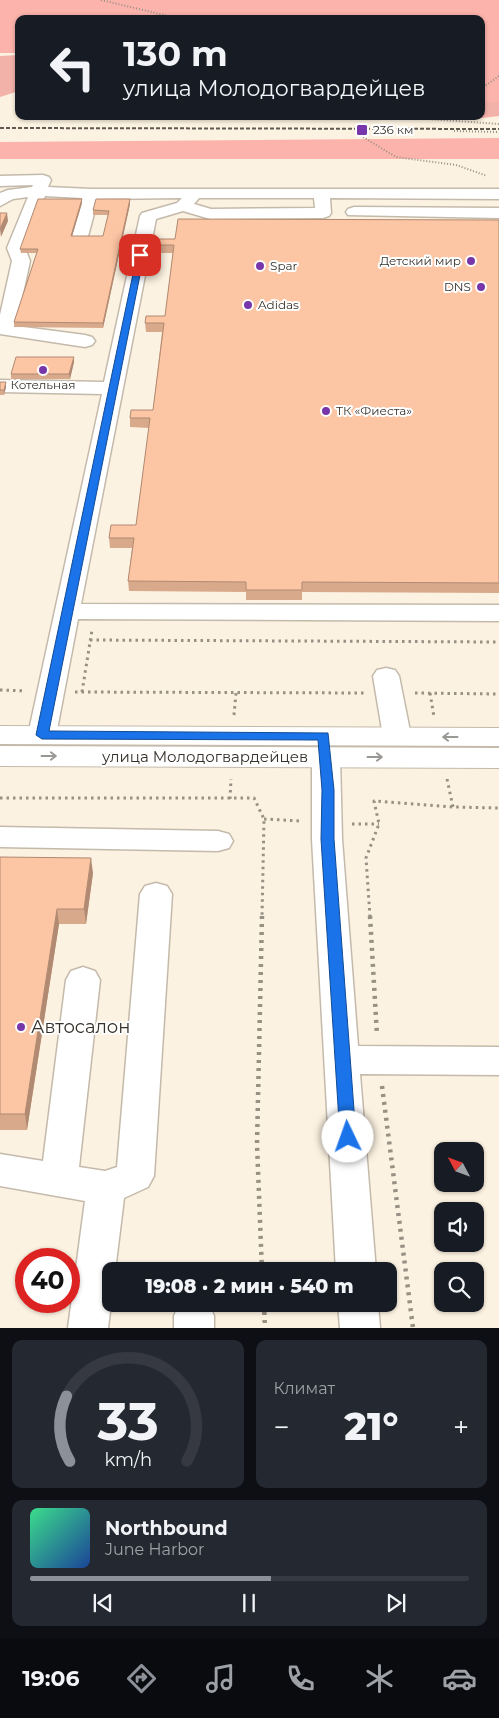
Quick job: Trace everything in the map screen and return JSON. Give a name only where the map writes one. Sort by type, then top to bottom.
[{"type":"main road","name":"улица Молодогвардейцев","points":[[0,734],[325,746],[499,758]]},
{"type":"main road","name":"улица Молодогвардейцев","points":[[0,756],[325,746],[397,736],[499,737]]},
{"type":"street","points":[[0,181],[43,180],[40,192],[16,248],[21,261],[6,330],[85,341]]},
{"type":"street","points":[[0,211],[8,195],[40,192],[90,194],[499,194]]},
{"type":"street","points":[[42,735],[148,216],[183,206],[195,193]]},
{"type":"street","points":[[183,206],[210,214],[323,213],[322,193]]},
{"type":"street","points":[[80,236],[90,194]]},
{"type":"street","points":[[354,212],[499,213]]},
{"type":"street","points":[[0,386],[113,388]]},
{"type":"street","points":[[68,611],[499,612]]},
{"type":"street","points":[[387,684],[397,736]]},
{"type":"street","points":[[325,746],[327,839],[355,1262]]},
{"type":"street","points":[[0,837],[218,841]]},
{"type":"street","points":[[0,1170],[106,1188],[135,1176],[156,894]]},
{"type":"street","points":[[59,1180],[83,980]]},
{"type":"street","points":[[343,1060],[499,1061]]},
{"type":"street","points":[[88,1328],[106,1188]]},
{"type":"street","points":[[359,1312],[360,1328]]},
{"type":"path","points":[[101,0],[164,15]]},
{"type":"path","points":[[485,86],[499,76]]},
{"type":"path","points":[[431,120],[499,124]]},
{"type":"path","points":[[358,131],[358,134],[396,157],[456,165],[488,176]]},
{"type":"path","points":[[454,131],[499,132]]},
{"type":"path","points":[[82,692],[90,640],[499,642]]},
{"type":"path","points":[[0,690],[82,692],[387,684],[499,694]]},
{"type":"path","points":[[0,798],[254,798],[264,819],[256,1144],[262,1262]]},
{"type":"path","points":[[379,824],[374,801],[453,807],[499,808]]},
{"type":"path","points":[[264,1312],[265,1328]]},
{"type":"shaded area","points":[[0,0],[499,0],[499,116],[485,118],[485,15],[15,15],[15,53],[0,53]]},
{"type":"shaded area","points":[[15,55],[15,92],[0,97],[0,56]]},
{"type":"shaded area","points":[[485,102],[499,102],[499,116],[485,116]]},
{"type":"shaded area","points":[[499,138],[499,159],[0,159],[0,142]]},
{"type":"building","points":[[38,199],[82,199],[71,236],[103,236],[109,211],[93,210],[96,199],[130,199],[103,323],[14,322],[38,249],[20,249]]},
{"type":"building","points":[[0,213],[7,213],[0,229]]},
{"type":"building","name":"ТК «Фиеста»","points":[[178,219],[499,220],[499,583],[302,582],[302,590],[246,590],[246,582],[128,581],[134,538],[109,538],[111,525],[136,525],[150,418],[130,418],[131,410],[153,410],[164,323],[145,323],[146,316],[165,316],[174,245],[158,245],[159,239],[175,239]]},
{"type":"building","name":"Котельная","points":[[16,357],[74,357],[69,374],[11,374]]},
{"type":"building","points":[[0,382],[6,382],[4,390],[0,390]]},
{"type":"building","name":"Автосалон","points":[[0,857],[91,858],[84,909],[57,909],[25,1114],[0,1114]]},
{"type":"railway","points":[[0,128],[499,129]]},
{"type":"place","name":"236 км","points":[[362,130]]},
{"type":"place","name":"Детский мир","points":[[471,261]]},
{"type":"place","name":"Spar","points":[[260,266]]},
{"type":"place","name":"DNS","points":[[481,287]]},
{"type":"place","name":"Adidas","points":[[248,305]]},
{"type":"place","name":"Котельная","points":[[43,370]]},
{"type":"place","name":"ТК «Фиеста»","points":[[326,411]]},
{"type":"place","name":"Автосалон","points":[[21,1027]]},
{"type":"route","points":[[140,255],[42,735],[324,736],[328,790],[327,839],[348,1137]]}]
